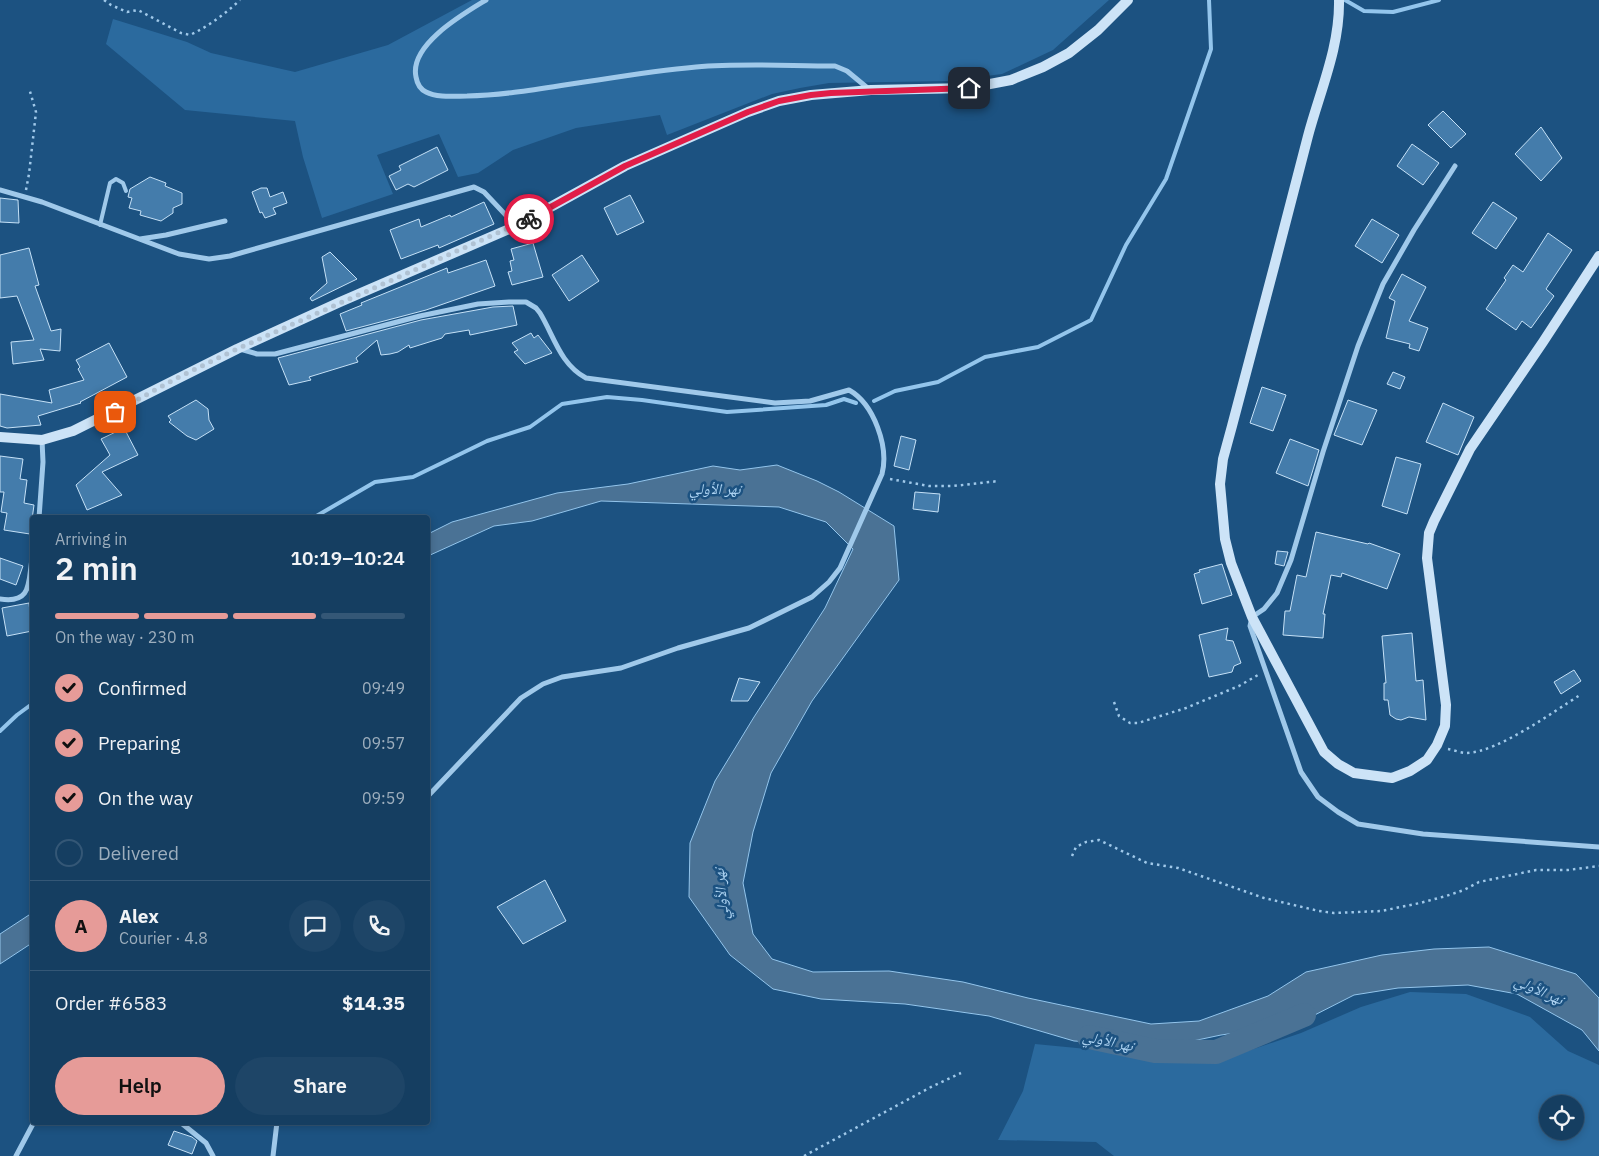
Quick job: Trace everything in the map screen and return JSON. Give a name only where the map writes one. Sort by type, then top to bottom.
[{"type":"main road","points":[[0,437],[42,440],[73,431],[237,349],[516,226],[625,166],[748,112],[779,101],[811,95],[871,90],[969,88],[1011,80],[1044,67],[1070,53],[1098,30],[1128,0]]},
{"type":"main road","points":[[1339,0],[1338,27],[1333,52],[1309,132],[1224,459],[1220,484],[1225,539],[1231,563],[1252,617],[1324,752],[1338,764],[1354,773],[1392,778],[1410,772],[1427,760],[1437,745],[1445,726],[1446,705],[1427,558],[1429,533],[1470,449],[1544,342],[1599,256]]},
{"type":"street","points":[[486,0],[465,12],[424,47],[419,55],[415,73],[417,82],[427,93],[456,96],[492,95],[696,67],[751,65],[836,66],[847,71],[871,90]]},
{"type":"street","points":[[1455,166],[1382,284],[1323,452],[1291,560],[1277,593],[1264,609],[1252,617],[1250,626],[1301,772],[1318,797],[1338,812],[1358,824],[1423,834],[1599,847]]},
{"type":"street","points":[[0,190],[24,196],[139,240],[187,256],[209,258],[230,256],[474,187],[484,192],[516,226]]},
{"type":"street","points":[[139,240],[225,221]]},
{"type":"street","points":[[237,349],[257,354],[275,354],[453,308],[491,302],[526,302],[540,313],[568,364],[578,374],[586,378],[775,402],[810,401],[849,390],[864,402],[883,442],[884,467],[876,489],[840,568],[829,582],[812,598],[749,628],[678,648],[620,668],[562,677],[543,684],[521,698],[430,794]]},
{"type":"street","points":[[39,515],[43,462],[42,440]]},
{"type":"street","points":[[0,599],[19,599],[24,596],[30,573]]},
{"type":"street","points":[[16,1156],[32,1125]]},
{"type":"street","points":[[184,1125],[206,1143],[213,1156]]},
{"type":"street","points":[[273,1156],[277,1125]]},
{"type":"lane","points":[[100,224],[110,183],[116,180],[123,184],[126,191]]},
{"type":"path","points":[[104,0],[111,6],[128,12],[138,10],[190,35],[230,10],[240,0]]},
{"type":"path","points":[[24,196],[29,174],[36,112],[29,88]]},
{"type":"path","points":[[882,474],[889,479],[904,483],[929,486],[953,486],[999,481]]},
{"type":"path","points":[[1114,702],[1119,716],[1130,722],[1138,722],[1186,708],[1239,686],[1265,670]]},
{"type":"path","points":[[1437,745],[1468,753],[1489,748],[1525,730],[1580,695]]},
{"type":"path","points":[[1072,856],[1076,847],[1086,842],[1099,840],[1147,863],[1178,868],[1264,898],[1319,912],[1334,913],[1381,911],[1410,905],[1464,890],[1479,882],[1536,870],[1568,870],[1599,866]]},
{"type":"path","points":[[804,1156],[938,1083],[960,1073]]},
{"type":"shaded area","points":[[472,0],[1109,0],[1053,50],[1002,74],[947,81],[829,83],[800,88],[772,94],[667,135],[660,115],[576,128],[513,150],[478,173],[458,177],[439,134],[377,155],[393,194],[322,218],[303,157],[295,121],[185,110],[106,44],[113,19],[187,42],[211,53],[295,72],[388,45]]},
{"type":"shaded area","points":[[1410,992],[1466,994],[1530,1017],[1568,1051],[1599,1065],[1599,1156],[1114,1156],[1096,1142],[998,1140],[1023,1091],[1035,1044],[1170,1057],[1227,1058],[1301,1033],[1361,1007]]},
{"type":"water","points":[[777,465],[839,492],[894,526],[899,580],[812,701],[771,773],[753,832],[743,883],[753,934],[772,959],[813,972],[889,971],[963,982],[1151,1024],[1199,1021],[1268,996],[1306,972],[1382,955],[1434,949],[1489,947],[1576,974],[1599,998],[1599,1051],[1582,1030],[1517,994],[1468,985],[1398,988],[1354,995],[1297,1024],[1221,1035],[1169,1046],[1074,1041],[989,1016],[905,1004],[821,999],[773,989],[730,955],[689,897],[690,843],[715,781],[825,608],[853,549],[826,522],[779,507],[601,501],[532,521],[494,526],[430,555],[430,533],[452,522],[557,493],[628,484],[713,466],[740,470]]},
{"type":"water","points":[[30,914],[30,944],[0,964],[0,934]]},
{"type":"building","points":[[1443,111],[1466,134],[1451,148],[1428,125]]},
{"type":"building","points":[[1541,127],[1562,158],[1541,181],[1515,154]]},
{"type":"building","points":[[1412,144],[1439,163],[1423,185],[1397,166]]},
{"type":"building","points":[[437,147],[448,170],[414,187],[408,184],[396,190],[389,176],[401,170],[399,166]]},
{"type":"building","points":[[150,177],[166,183],[165,186],[182,193],[182,204],[173,208],[173,213],[161,221],[140,215],[141,211],[129,208],[132,198],[128,197],[130,189]]},
{"type":"building","points":[[261,188],[267,188],[270,197],[283,192],[287,203],[273,208],[276,214],[265,218],[262,212],[260,213],[252,192]]},
{"type":"building","points":[[630,195],[644,222],[617,235],[604,208]]},
{"type":"building","points":[[0,198],[18,200],[19,223],[0,222]]},
{"type":"building","points":[[484,202],[494,224],[439,248],[438,245],[401,259],[390,230],[419,219],[421,227],[450,215],[451,217]]},
{"type":"building","points":[[1493,202],[1517,218],[1496,249],[1472,233]]},
{"type":"building","points":[[1372,219],[1399,235],[1382,263],[1355,246]]},
{"type":"building","points":[[1548,233],[1572,250],[1546,289],[1554,296],[1531,328],[1522,321],[1516,330],[1486,309],[1506,280],[1504,278],[1513,265],[1523,272]]},
{"type":"building","points":[[533,243],[543,277],[512,285],[508,272],[512,271],[510,261],[514,260],[511,249]]},
{"type":"building","points":[[29,248],[39,285],[35,286],[51,331],[61,329],[60,351],[40,349],[44,360],[13,364],[11,342],[34,340],[17,296],[0,298],[0,255]]},
{"type":"building","points":[[330,252],[357,279],[312,301],[310,298],[327,283],[322,257]]},
{"type":"building","points":[[582,255],[599,281],[569,301],[552,275]]},
{"type":"building","points":[[486,260],[495,286],[426,310],[346,331],[340,314],[362,305],[361,303],[447,268],[448,273]]},
{"type":"building","points":[[1402,274],[1426,287],[1409,321],[1428,328],[1419,351],[1409,348],[1410,344],[1386,338],[1395,301],[1389,298]]},
{"type":"building","points":[[513,306],[517,325],[470,335],[469,330],[445,334],[442,338],[410,348],[409,345],[398,352],[381,355],[377,340],[356,358],[358,362],[309,377],[311,380],[289,385],[278,358],[421,320],[493,307]]},
{"type":"building","points":[[531,333],[534,338],[538,335],[552,353],[525,364],[514,352],[518,350],[512,343]]},
{"type":"building","points":[[109,343],[127,377],[81,403],[38,416],[41,425],[7,428],[0,426],[0,394],[52,403],[49,390],[84,380],[76,360]]},
{"type":"building","points":[[1393,372],[1405,377],[1400,389],[1387,384]]},
{"type":"building","points":[[1262,387],[1286,395],[1273,431],[1250,423]]},
{"type":"building","points":[[196,400],[208,409],[209,420],[214,429],[196,440],[187,436],[169,422],[171,420],[168,416]]},
{"type":"building","points":[[1348,400],[1377,410],[1362,445],[1334,435]]},
{"type":"building","points":[[1443,403],[1474,417],[1458,455],[1426,442]]},
{"type":"building","points":[[124,428],[138,455],[102,472],[122,495],[87,510],[76,485],[110,455],[101,439]]},
{"type":"building","points":[[901,436],[916,440],[909,470],[894,466]]},
{"type":"building","points":[[1290,439],[1319,450],[1308,486],[1276,473]]},
{"type":"building","points":[[0,456],[23,459],[20,479],[27,480],[24,503],[34,505],[33,515],[30,515],[30,534],[4,530],[7,513],[1,512],[4,492],[0,492]]},
{"type":"building","points":[[1396,457],[1421,464],[1407,514],[1382,506]]},
{"type":"building","points":[[915,492],[940,494],[938,512],[913,509]]},
{"type":"building","points":[[1316,532],[1369,543],[1400,554],[1387,589],[1342,573],[1341,577],[1331,575],[1323,614],[1325,614],[1323,638],[1283,635],[1285,611],[1290,611],[1297,575],[1306,577]]},
{"type":"building","points":[[1277,551],[1288,552],[1284,566],[1275,564]]},
{"type":"building","points":[[0,558],[23,566],[16,585],[0,579]]},
{"type":"building","points":[[1222,564],[1232,595],[1202,604],[1194,574],[1200,572],[1199,570]]},
{"type":"building","points":[[29,603],[30,631],[7,636],[2,608]]},
{"type":"building","points":[[1228,628],[1226,640],[1233,641],[1241,663],[1234,666],[1232,672],[1209,677],[1199,635]]},
{"type":"building","points":[[1412,633],[1416,681],[1423,680],[1426,720],[1409,717],[1401,720],[1396,719],[1390,715],[1388,700],[1384,700],[1384,683],[1386,683],[1382,636]]},
{"type":"building","points":[[1574,670],[1581,681],[1561,694],[1554,682]]},
{"type":"building","points":[[739,678],[760,682],[748,701],[731,701]]},
{"type":"building","points":[[545,880],[566,921],[523,944],[497,907]]},
{"type":"building","points":[[174,1131],[192,1137],[197,1141],[192,1154],[168,1145]]},
{"type":"waterway","points":[[874,401],[895,391],[938,382],[985,357],[1038,347],[1091,320],[1126,245],[1166,179],[1211,49],[1209,0]]},
{"type":"waterway","points":[[1345,0],[1364,11],[1393,12],[1439,0]]},
{"type":"waterway","points":[[318,515],[375,482],[413,477],[487,441],[530,427],[562,404],[607,397],[727,412],[826,405],[844,399],[856,403]]},
{"type":"waterway","points":[[0,731],[30,705]]},
{"type":"waterway","name":"نهر الأولي","points":[[1089,1037],[1155,1051],[1216,1052],[1304,1015]]},
{"type":"way so far","points":[[115,412],[177,378],[237,349],[529,219]]},
{"type":"route","points":[[529,219],[625,166],[748,112],[779,101],[811,95],[871,90],[969,88]]}]
